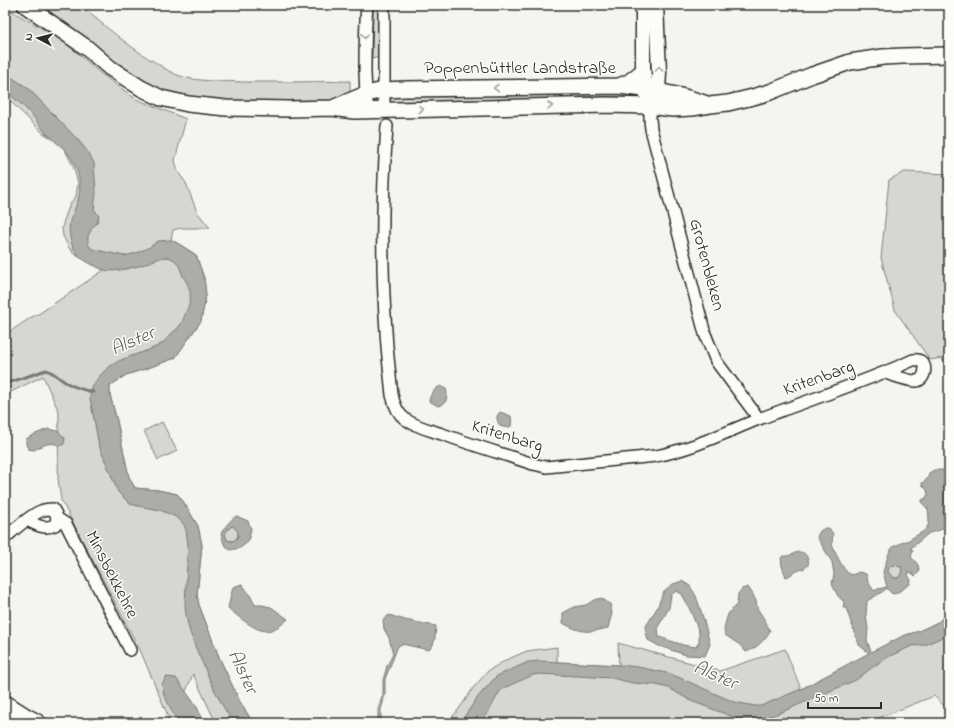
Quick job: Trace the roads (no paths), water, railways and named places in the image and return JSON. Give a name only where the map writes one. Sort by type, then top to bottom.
[{"type":"main road","name":"Poppenbüttler Landstraße","points":[[25,5],[87,48],[110,68],[141,88],[161,98],[188,104],[226,108],[332,108],[348,110],[375,110],[607,105],[692,108],[728,103],[770,92],[850,62],[883,57],[949,55]]},
{"type":"main road","points":[[619,86],[629,82],[643,71]]},
{"type":"main road","name":"Poppenbüttler Landstraße","points":[[332,108],[366,94],[384,90],[619,86],[693,99],[710,105]]},
{"type":"main road","points":[[5,704],[30,721]]},
{"type":"street","points":[[367,5],[365,41],[366,103],[375,110],[384,102],[384,5]]},
{"type":"street","points":[[643,5],[643,71],[652,91]]},
{"type":"street","points":[[650,106],[652,91],[659,72],[656,5]]},
{"type":"street","name":"Grotenbleken","points":[[650,106],[650,124],[655,146],[705,334],[716,361],[759,419]]},
{"type":"street","name":"Kritenbarg","points":[[387,126],[384,170],[383,252],[386,330],[392,395],[394,405],[399,413],[404,418],[418,426],[451,438],[546,467],[656,456],[667,454],[703,441],[885,373]]},
{"type":"street","name":"Minsbekkehre","points":[[5,538],[27,520],[43,527],[51,527],[55,525],[58,519],[66,524],[130,650]]},
{"type":"waterway","points":[[5,384],[46,370],[65,382],[93,392]]},
{"type":"water label","name":"Alster","points":[[133,342]]},
{"type":"water label","name":"Alster","points":[[242,672]]},
{"type":"water label","name":"Alster","points":[[715,676]]}]
